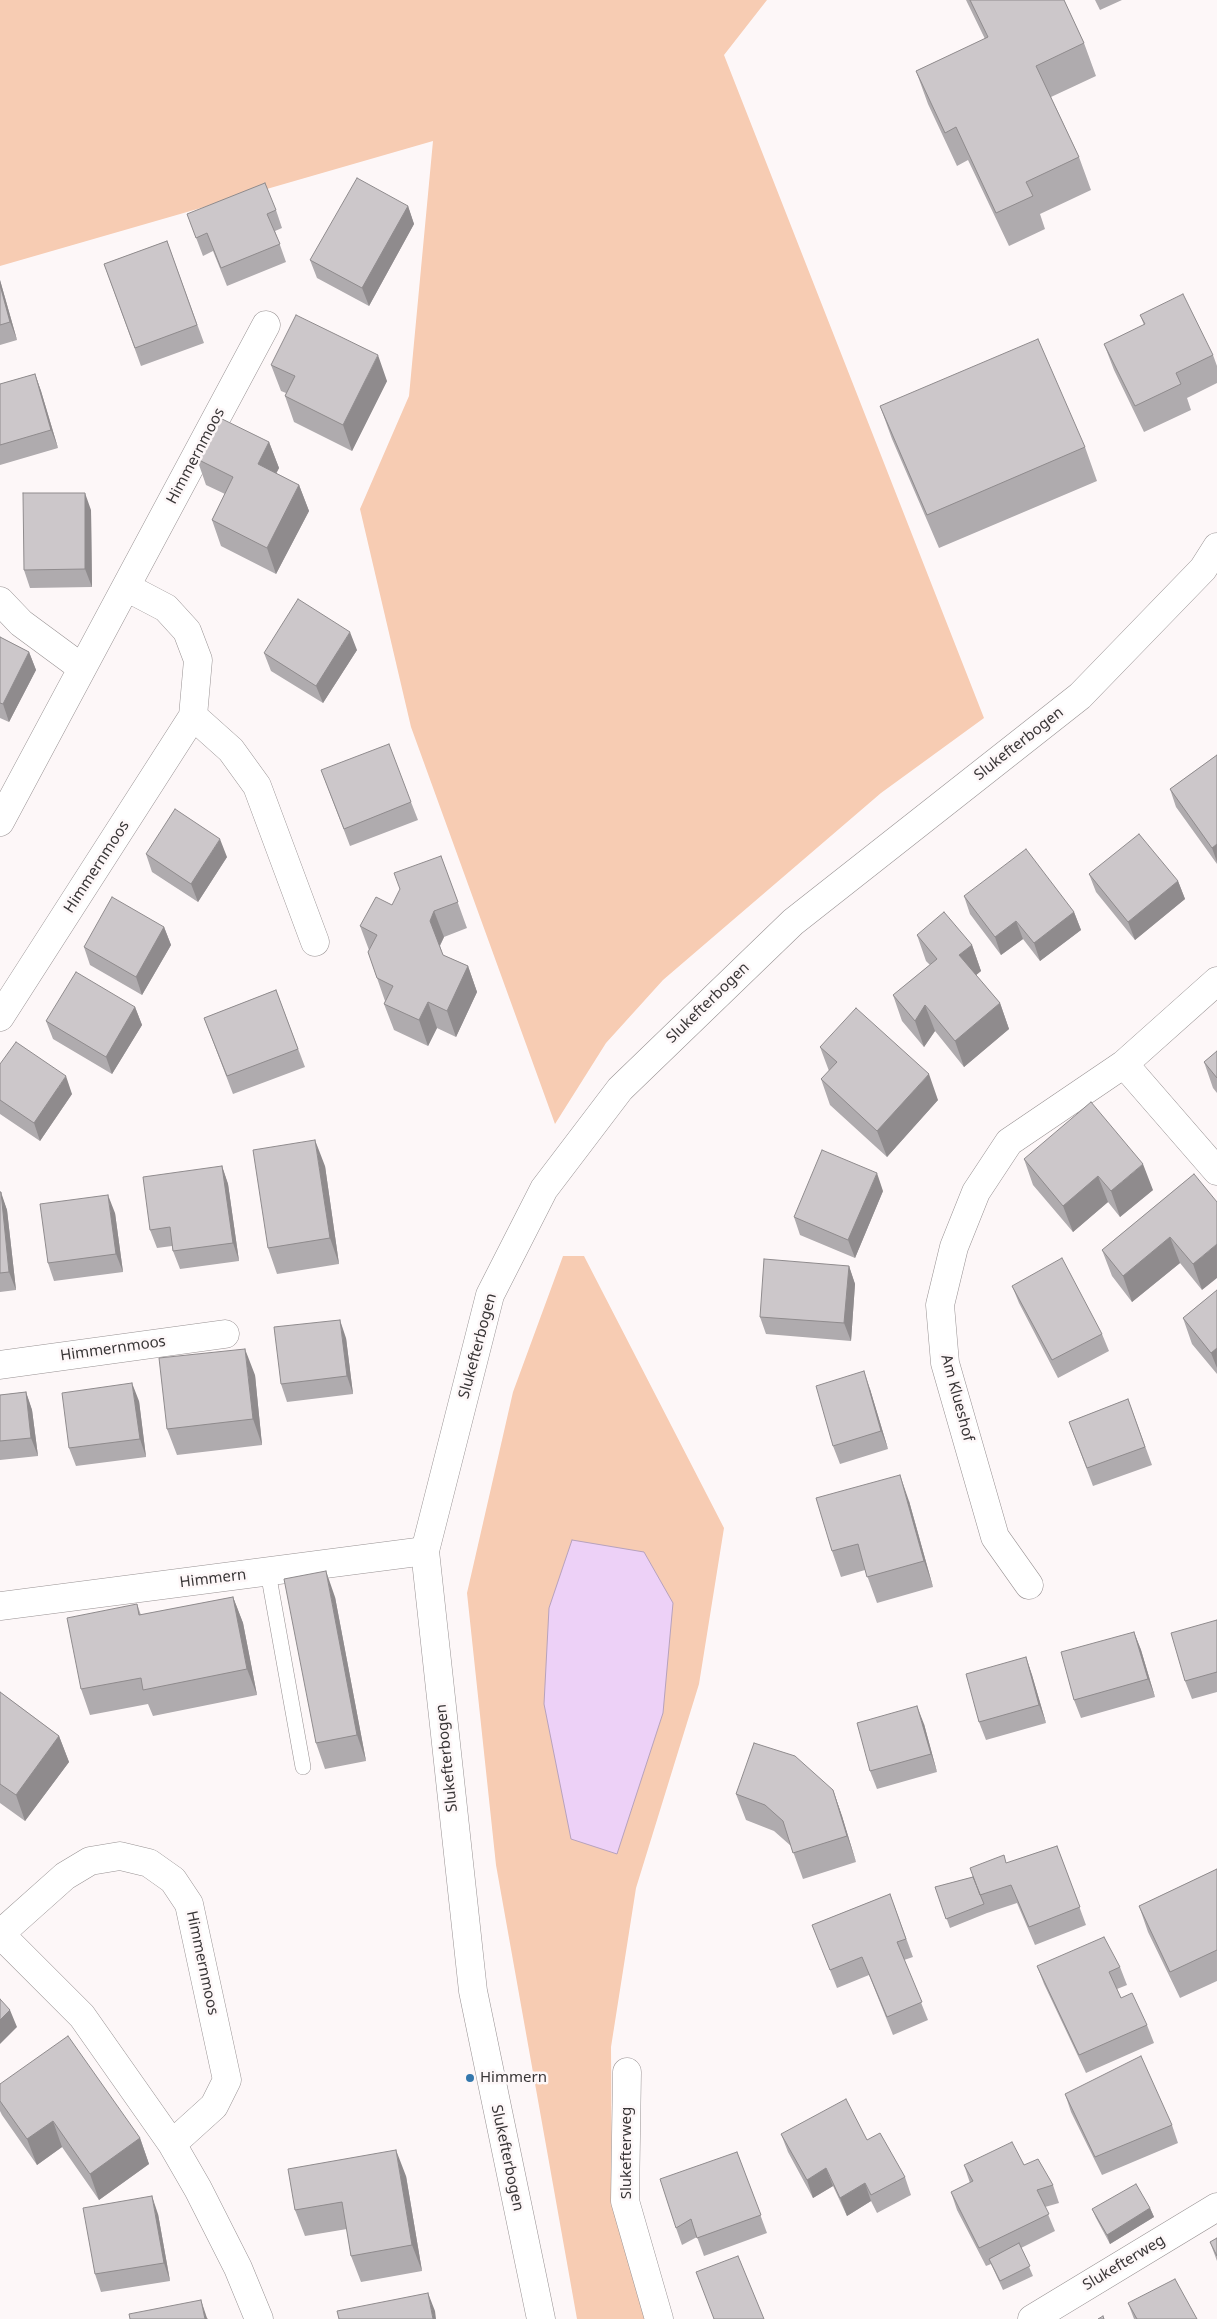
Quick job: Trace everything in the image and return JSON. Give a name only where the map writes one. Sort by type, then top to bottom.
[{"type":"street","name":"Himmernmoos","points":[[0,822],[266,325]]},
{"type":"street","name":"Slukefterbogen","points":[[541,2319],[472,1991],[425,1551],[490,1295],[544,1190],[620,1089],[793,922],[1080,696],[1212,565]]},
{"type":"street","name":"Himmernmoos","points":[[0,1017],[193,716],[198,660],[187,631],[166,608],[126,587]]},
{"type":"street","points":[[0,601],[22,623],[82,668]]},
{"type":"street","points":[[193,716],[232,750],[257,786],[315,942]]},
{"type":"street","name":"Am Klueshof","points":[[1029,1585],[995,1537],[945,1363],[940,1305],[954,1247],[976,1192],[1009,1142],[1124,1064],[1217,981]]},
{"type":"street","points":[[1124,1064],[1217,1171]]},
{"type":"street","name":"Himmernmoos","points":[[0,1365],[226,1334]]},
{"type":"street","name":"Himmern","points":[[0,1606],[425,1551]]},
{"type":"street","name":"Himmernmoos","points":[[172,2144],[214,2106],[227,2080],[189,1904],[173,1880],[149,1863],[120,1856],[90,1861],[64,1876],[0,1934],[82,2016],[172,2144],[198,2189],[238,2268],[258,2319]]},
{"type":"street","name":"Slukefterweg","points":[[627,2072],[625,2201],[659,2319]]},
{"type":"street","name":"Slukefterweg","points":[[1032,2319],[1217,2207]]},
{"type":"lane","points":[[268,1572],[302,1767]]},
{"type":"shaded area","points":[[0,0],[767,0],[724,55],[984,718],[881,793],[663,980],[606,1043],[555,1124],[411,727],[360,509],[409,396],[433,141],[0,266]]},
{"type":"shaded area","points":[[563,1256],[584,1256],[724,1528],[699,1684],[636,1888],[611,2047],[612,2205],[647,2319],[577,2319],[496,1865],[467,1593],[513,1392]]},
{"type":"shaded area","points":[[572,1540],[644,1552],[673,1603],[663,1713],[617,1854],[571,1839],[544,1704],[549,1608]]},
{"type":"building","points":[[970,0],[1064,0],[1084,43],[1036,66],[1079,157],[1026,182],[1033,196],[996,213],[956,127],[945,133],[916,71],[988,37]]},
{"type":"building","points":[[357,178],[408,206],[362,288],[310,260]]},
{"type":"building","points":[[265,183],[276,210],[267,214],[280,244],[221,268],[207,233],[196,238],[187,214]]},
{"type":"building","points":[[167,241],[197,325],[135,348],[104,264]]},
{"type":"building","points":[[0,285],[10,322],[0,325]]},
{"type":"building","points":[[1183,294],[1213,355],[1176,373],[1181,384],[1135,406],[1104,344],[1145,324],[1140,315]]},
{"type":"building","points":[[296,315],[378,355],[343,425],[285,396],[295,376],[271,365]]},
{"type":"building","points":[[1038,339],[1085,447],[927,515],[880,406]]},
{"type":"building","points":[[35,374],[51,430],[0,445],[0,384]]},
{"type":"building","points":[[218,417],[269,442],[258,464],[299,485],[267,548],[212,520],[233,477],[197,459]]},
{"type":"building","points":[[23,493],[85,493],[85,569],[24,570]]},
{"type":"building","points":[[298,599],[350,632],[316,686],[264,653]]},
{"type":"building","points":[[0,637],[29,652],[3,704],[0,703]]},
{"type":"building","points":[[389,744],[411,802],[344,829],[321,770]]},
{"type":"building","points":[[1217,755],[1217,844],[1212,848],[1170,789]]},
{"type":"building","points":[[175,809],[220,839],[191,884],[146,854]]},
{"type":"building","points":[[1139,834],[1178,881],[1128,922],[1089,874]]},
{"type":"building","points":[[1026,849],[1074,912],[1034,943],[1016,921],[995,937],[964,896]]},
{"type":"building","points":[[441,856],[458,902],[434,911],[430,921],[443,955],[468,966],[447,1011],[428,1002],[419,1020],[384,1004],[393,986],[377,978],[368,952],[377,935],[360,926],[376,897],[392,905],[400,889],[394,873]]},
{"type":"building","points":[[112,897],[164,927],[136,977],[84,947]]},
{"type":"building","points":[[944,912],[972,945],[959,955],[1000,1003],[955,1041],[925,1005],[915,1021],[893,995],[937,959],[917,935]]},
{"type":"building","points":[[76,972],[135,1007],[106,1057],[46,1021]]},
{"type":"building","points":[[276,990],[298,1049],[227,1076],[204,1018]]},
{"type":"building","points":[[856,1008],[929,1074],[877,1131],[821,1079],[837,1062],[820,1047]]},
{"type":"building","points":[[16,1042],[66,1076],[34,1123],[0,1100],[0,1064]]},
{"type":"building","points":[[1217,1051],[1217,1078],[1204,1062]]},
{"type":"building","points":[[1091,1102],[1143,1164],[1111,1191],[1098,1176],[1063,1206],[1024,1159]]},
{"type":"building","points":[[315,1140],[330,1238],[268,1248],[253,1150]]},
{"type":"building","points":[[822,1150],[877,1173],[848,1240],[794,1217]]},
{"type":"building","points":[[222,1166],[233,1243],[173,1251],[170,1227],[150,1230],[143,1177]]},
{"type":"building","points":[[1194,1174],[1217,1202],[1217,1244],[1193,1264],[1170,1237],[1123,1276],[1102,1250]]},
{"type":"building","points":[[0,1192],[9,1272],[0,1273]]},
{"type":"building","points":[[108,1195],[116,1254],[48,1263],[40,1204]]},
{"type":"building","points":[[1062,1258],[1102,1334],[1052,1360],[1012,1286]]},
{"type":"building","points":[[764,1259],[849,1266],[844,1323],[760,1317]]},
{"type":"building","points":[[1217,1290],[1217,1348],[1211,1353],[1183,1318]]},
{"type":"building","points":[[340,1320],[347,1376],[281,1384],[274,1327]]},
{"type":"building","points":[[245,1349],[253,1419],[167,1429],[159,1358]]},
{"type":"building","points":[[864,1371],[881,1431],[833,1446],[816,1386]]},
{"type":"building","points":[[132,1383],[140,1439],[69,1448],[62,1393]]},
{"type":"building","points":[[26,1392],[31,1438],[0,1441],[0,1395]]},
{"type":"building","points":[[1128,1399],[1145,1447],[1087,1468],[1069,1422]]},
{"type":"building","points":[[900,1475],[924,1561],[867,1577],[858,1544],[832,1551],[816,1498]]},
{"type":"building","points":[[326,1571],[357,1735],[316,1743],[284,1579]]},
{"type":"building","points":[[233,1597],[247,1669],[143,1690],[141,1678],[81,1689],[67,1618],[137,1604],[139,1615]]},
{"type":"building","points":[[1217,1620],[1217,1672],[1185,1681],[1171,1633]]},
{"type":"building","points":[[1134,1632],[1148,1679],[1074,1700],[1061,1652]]},
{"type":"building","points":[[1026,1657],[1039,1705],[979,1722],[966,1674]]},
{"type":"building","points":[[0,1692],[59,1736],[16,1795],[0,1784]]},
{"type":"building","points":[[917,1706],[931,1754],[870,1771],[857,1723]]},
{"type":"building","points":[[754,1743],[795,1756],[833,1790],[847,1836],[793,1853],[783,1821],[765,1805],[736,1794]]},
{"type":"building","points":[[1057,1846],[1080,1907],[1029,1927],[1011,1885],[980,1895],[970,1868],[1004,1855],[1006,1863]]},
{"type":"building","points":[[1217,1869],[1217,1950],[1170,1972],[1139,1906]]},
{"type":"building","points":[[973,1877],[984,1904],[946,1919],[935,1887]]},
{"type":"building","points":[[890,1894],[906,1939],[897,1942],[922,2002],[887,2017],[862,1957],[830,1970],[812,1925]]},
{"type":"building","points":[[1104,1937],[1120,1967],[1109,1972],[1121,1998],[1132,1993],[1147,2025],[1079,2055],[1037,1966]]},
{"type":"building","points":[[0,1999],[10,2010],[0,2020]]},
{"type":"building","points":[[68,2036],[140,2138],[90,2174],[53,2121],[27,2139],[0,2101],[0,2084]]},
{"type":"building","points":[[1141,2056],[1172,2125],[1095,2157],[1065,2094]]},
{"type":"building","points":[[846,2099],[867,2140],[880,2133],[905,2177],[871,2195],[865,2183],[840,2198],[826,2168],[807,2180],[781,2134]]},
{"type":"building","points":[[1012,2142],[1024,2165],[1038,2159],[1053,2185],[1037,2190],[1049,2214],[979,2248],[951,2192],[973,2181],[964,2165]]},
{"type":"building","points":[[396,2150],[412,2245],[351,2256],[342,2202],[295,2210],[288,2169]]},
{"type":"building","points":[[737,2152],[761,2215],[697,2238],[691,2219],[676,2228],[660,2179]]},
{"type":"building","points":[[1136,2184],[1150,2208],[1107,2235],[1092,2209]]},
{"type":"building","points":[[152,2196],[164,2263],[95,2274],[83,2208]]},
{"type":"building","points":[[1217,2238],[1217,2256],[1210,2242]]},
{"type":"building","points":[[1019,2243],[1030,2266],[1000,2281],[989,2259]]},
{"type":"building","points":[[738,2256],[764,2319],[714,2319],[696,2272]]},
{"type":"building","points":[[1175,2279],[1197,2319],[1137,2319],[1128,2303]]},
{"type":"building","points":[[428,2293],[433,2319],[339,2319],[337,2311]]},
{"type":"building","points":[[201,2300],[205,2319],[130,2319],[129,2314]]},
{"type":"place","name":"Himmern","points":[[470,2078]]}]
